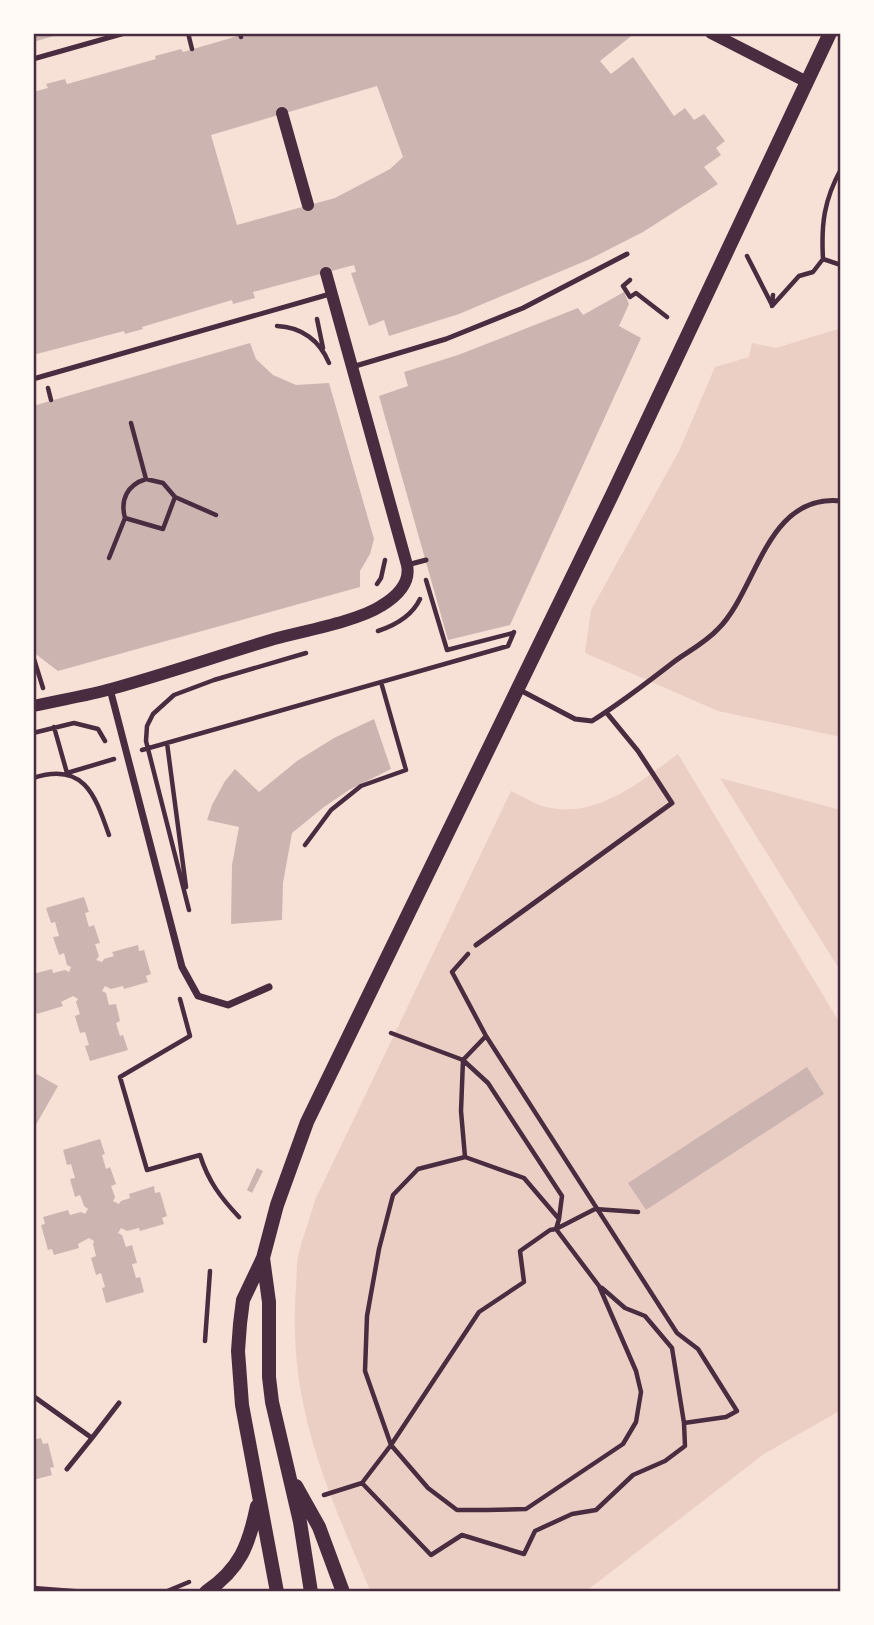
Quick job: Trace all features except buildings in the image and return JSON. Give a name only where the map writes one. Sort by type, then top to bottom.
[{"type":"main road","points":[[277,1592],[242,1405],[238,1351],[243,1300],[264,1258],[277,1205],[307,1122],[518,689],[830,33]]},
{"type":"main road","points":[[264,1258],[269,1302],[268,1366],[272,1402],[291,1479],[311,1592]]},
{"type":"main road","points":[[291,1479],[320,1527],[343,1592]]},
{"type":"main road","points":[[206,1592],[222,1581],[244,1553],[251,1536],[259,1497]]},
{"type":"street","points":[[711,33],[807,82]]},
{"type":"street","points":[[282,113],[308,205]]},
{"type":"street","points":[[33,706],[110,689],[378,608],[394,598],[403,587],[408,569],[326,272]]},
{"type":"street","points":[[110,689],[182,967],[198,996],[228,1005],[269,988]]},
{"type":"lane","points":[[33,59],[125,33]]},
{"type":"lane","points":[[352,367],[446,339],[523,308],[627,254]]},
{"type":"lane","points":[[33,379],[332,293]]},
{"type":"lane","points":[[518,689],[575,719],[592,721],[718,630],[739,598],[761,554],[786,522],[814,503],[841,501]]},
{"type":"lane","points":[[408,569],[426,560]]},
{"type":"lane","points":[[475,945],[672,803],[638,751],[607,712]]},
{"type":"lane","points":[[33,1396],[92,1438]]},
{"type":"lane","points":[[67,1469],[119,1403]]},
{"type":"path","points":[[188,33],[192,49]]},
{"type":"path","points":[[772,306],[799,276],[813,272],[823,259],[821,231],[828,195],[841,169]]},
{"type":"path","points":[[747,256],[772,306]]},
{"type":"path","points":[[823,259],[841,265]]},
{"type":"path","points":[[631,280],[622,286],[629,298],[636,293],[667,317]]},
{"type":"path","points":[[772,306],[773,295]]},
{"type":"path","points":[[275,326],[290,327],[313,339],[323,348],[333,374]]},
{"type":"path","points":[[131,423],[146,480]]},
{"type":"path","points":[[109,558],[125,518],[123,502],[126,494],[138,482],[146,480],[163,483],[175,497],[216,515]]},
{"type":"path","points":[[125,518],[163,529],[175,497]]},
{"type":"path","points":[[376,586],[381,578],[386,556]]},
{"type":"path","points":[[130,754],[508,646],[514,632],[447,650],[426,581]]},
{"type":"path","points":[[33,656],[45,695]]},
{"type":"path","points":[[167,743],[189,910],[146,741],[147,726],[153,714],[174,695],[214,680]]},
{"type":"path","points":[[305,845],[331,810],[361,786],[406,770],[381,682]]},
{"type":"path","points":[[36,689],[48,685]]},
{"type":"path","points":[[52,721],[68,773],[85,783],[96,799],[109,835]]},
{"type":"path","points":[[33,733],[74,723],[87,724],[98,729],[107,746]]},
{"type":"path","points":[[109,754],[113,767]]},
{"type":"path","points":[[33,778],[68,773],[117,758]]},
{"type":"path","points":[[475,945],[452,972],[486,1036],[677,1333],[698,1349],[737,1411],[726,1417],[684,1423]]},
{"type":"path","points":[[178,996],[190,1036],[120,1077],[147,1170],[200,1155],[205,1172],[216,1192],[239,1217]]},
{"type":"path","points":[[390,1033],[463,1060],[488,1083],[562,1196],[556,1229]]},
{"type":"path","points":[[465,1157],[461,1111],[463,1060],[486,1036]]},
{"type":"path","points":[[559,1219],[524,1178],[465,1157],[418,1169],[393,1195],[366,1316],[365,1371],[391,1445],[428,1488],[457,1510],[526,1509],[623,1444],[636,1422],[640,1392],[636,1371],[599,1286]]},
{"type":"path","points":[[320,1497],[362,1483],[391,1445],[478,1312],[524,1282],[520,1251],[550,1230],[595,1209],[638,1212]]},
{"type":"path","points":[[362,1483],[431,1555],[462,1535],[524,1554],[535,1531],[572,1514],[596,1510],[633,1475],[665,1461],[685,1446],[672,1348],[645,1316],[625,1308],[599,1286],[556,1229]]},
{"type":"path","points":[[205,1341],[210,1272]]},
{"type":"path","points":[[33,1588],[86,1592]]},
{"type":"shaded area","points":[[841,328],[841,737],[718,711],[585,653],[591,610],[679,451],[715,367],[749,357],[752,343],[776,348]]},
{"type":"shaded area","points":[[678,754],[841,1025],[841,1410],[764,1454],[585,1592],[371,1592],[339,1518],[314,1445],[298,1370],[295,1331],[297,1265],[315,1200],[511,791],[546,807],[583,808],[600,803],[633,786]]},
{"type":"shaded area","points":[[720,778],[841,810],[841,972]]}]
